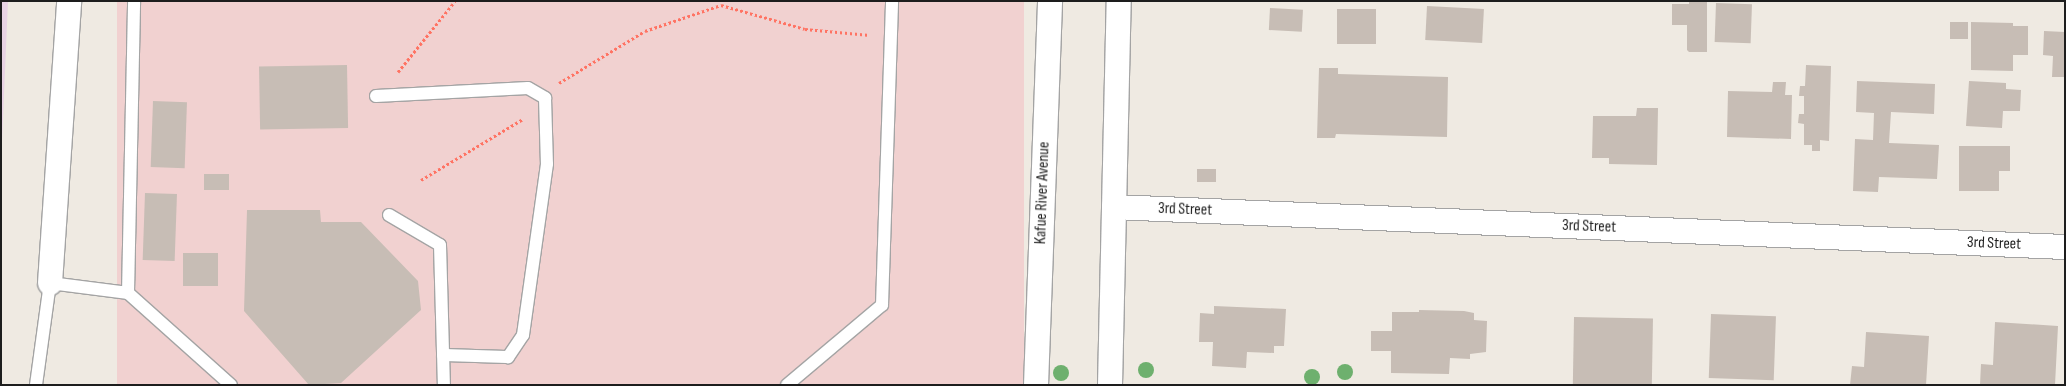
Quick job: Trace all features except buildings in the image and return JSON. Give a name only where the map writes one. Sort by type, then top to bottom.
[{"type":"street","points":[[50,283],[70,1]]},
{"type":"street","name":"Kafue River Avenue","points":[[1036,385],[1050,1]]},
{"type":"street","points":[[1110,385],[1119,1]]},
{"type":"street","name":"3rd Street","points":[[1114,207],[2065,247]]},
{"type":"lane","points":[[128,293],[134,1]]},
{"type":"lane","points":[[787,385],[882,305],[892,1]]},
{"type":"lane","points":[[376,96],[528,88],[545,98],[547,164],[523,336],[508,357],[443,355]]},
{"type":"lane","points":[[389,215],[440,245],[444,385]]},
{"type":"lane","points":[[36,385],[50,283],[128,293],[231,385]]},
{"type":"path","points":[[376,96],[414,55],[455,1]]},
{"type":"path","points":[[420,180],[529,116],[562,80],[645,31],[721,5],[805,29],[892,37]]},
{"type":"shaded area","points":[[1,1],[8,1],[1,165]]},
{"type":"shaded area","points":[[117,1],[1024,1],[1024,385],[117,385]]}]
